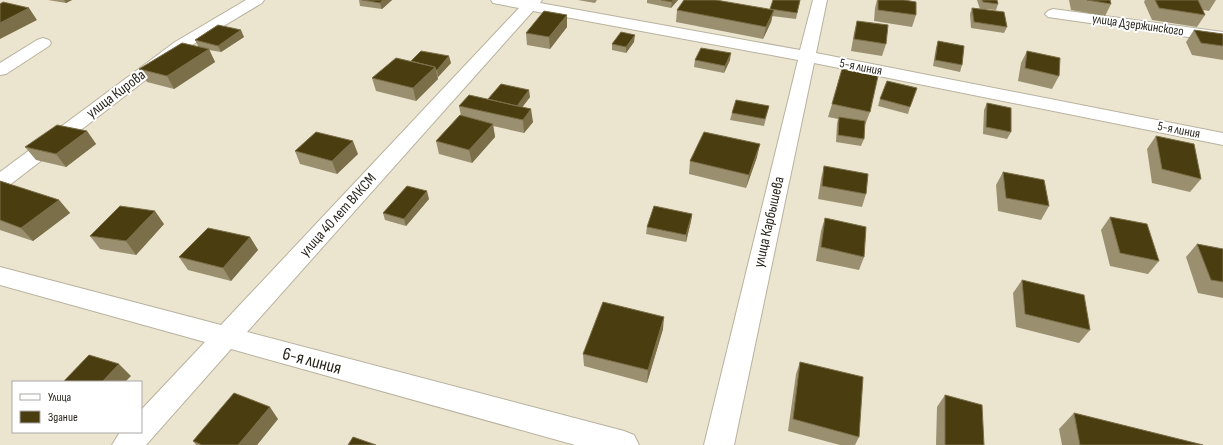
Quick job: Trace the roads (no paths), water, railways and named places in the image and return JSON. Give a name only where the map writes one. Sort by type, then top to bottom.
[{"type":"street","name":"улица Кирова","points":[[0,182],[181,45],[258,0]]},
{"type":"street","name":"5-я линия","points":[[498,0],[532,3],[1223,139]]},
{"type":"street","name":"улица Карбышева","points":[[719,445],[806,56],[820,0]]},
{"type":"street","name":"улица 40 лет ВЛКСМ","points":[[142,429],[532,3]]},
{"type":"street","name":"улица Дзержинского","points":[[1053,14],[1223,37]]},
{"type":"street","points":[[0,70],[43,43]]},
{"type":"street","name":"6-я линия","points":[[0,276],[624,445]]},
{"type":"street","name":"улица 40 лет ВЛКСМ","points":[[127,445],[138,433]]}]
